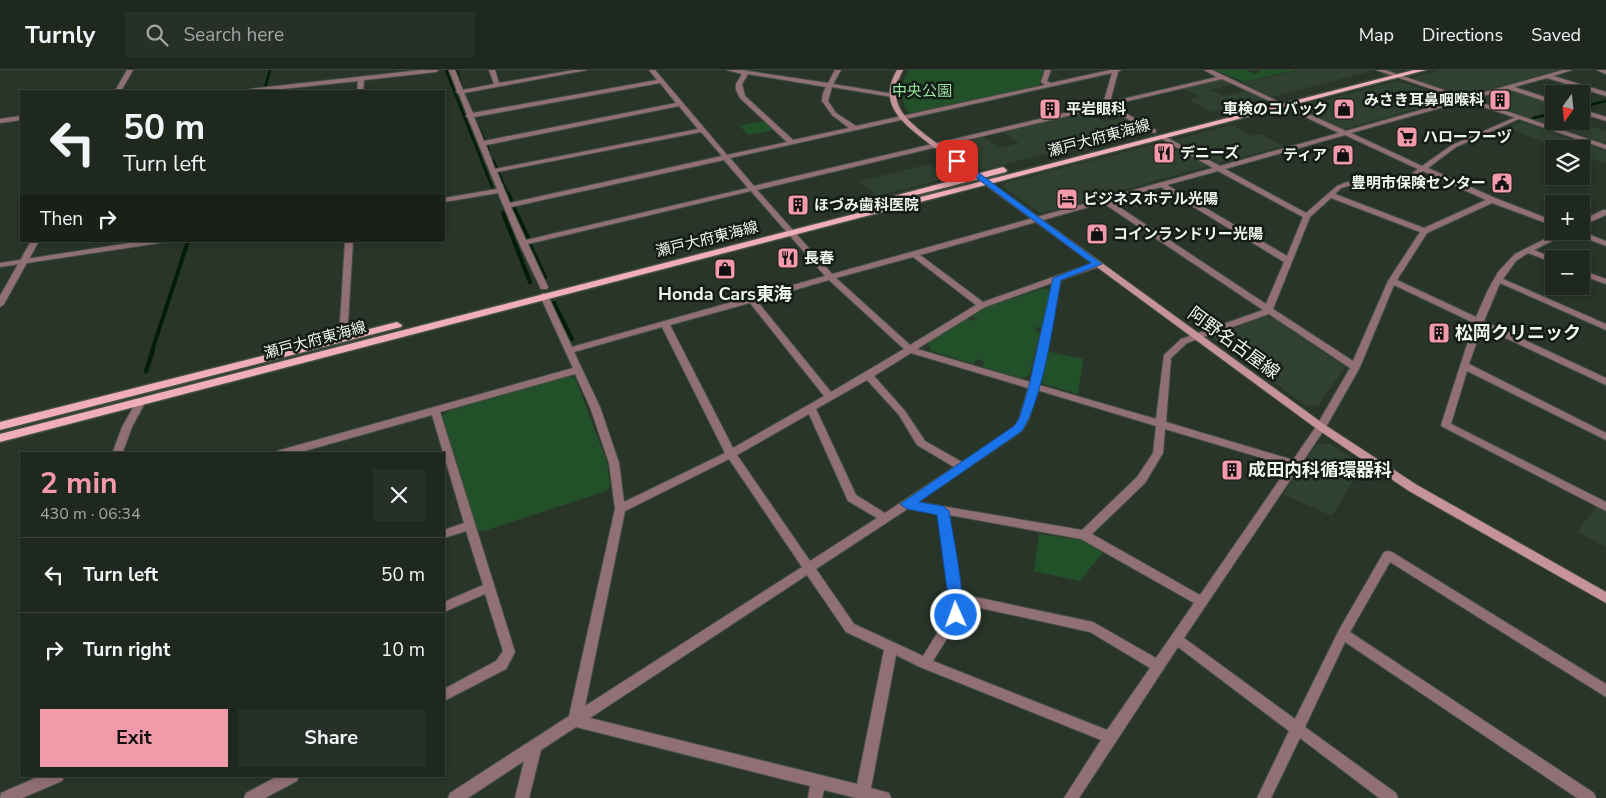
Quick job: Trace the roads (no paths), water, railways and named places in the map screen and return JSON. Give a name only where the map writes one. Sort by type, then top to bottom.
[{"type":"main road","points":[[892,95],[893,85],[900,70]]},
{"type":"main road","name":"瀬戸大府東海線","points":[[787,230],[978,176],[1158,134],[1398,73],[1422,70]]},
{"type":"main road","name":"瀬戸大府東海線","points":[[1279,103],[1383,71],[1398,73]]},
{"type":"main road","name":"阿野名古屋線","points":[[892,95],[894,106],[903,118],[937,145],[1321,427],[1414,488],[1606,598]]},
{"type":"main road","name":"瀬戸大府東海線","points":[[0,438],[544,292],[787,230],[988,183],[1158,134]]},
{"type":"main road","name":"瀬戸大府東海線","points":[[0,426],[342,339],[544,292]]},
{"type":"street","points":[[119,90],[130,70]]},
{"type":"street","points":[[259,90],[436,70]]},
{"type":"street","points":[[452,70],[459,92],[494,172],[506,206],[568,351],[595,408],[614,462],[620,509],[575,720]]},
{"type":"street","points":[[492,70],[497,86]]},
{"type":"street","points":[[459,92],[584,70]]},
{"type":"street","points":[[652,70],[751,189],[831,278],[909,349],[1294,464]]},
{"type":"street","points":[[730,70],[892,95]]},
{"type":"street","points":[[838,70],[825,101],[829,109],[855,129]]},
{"type":"street","points":[[1048,70],[1044,82],[1050,85]]},
{"type":"street","points":[[506,206],[1117,70],[1106,106]]},
{"type":"street","points":[[1207,70],[1422,169],[1492,200],[1545,221]]},
{"type":"street","points":[[568,351],[1569,70]]},
{"type":"street","points":[[1600,70],[1606,72]]},
{"type":"street","points":[[746,73],[738,82],[738,89],[742,97],[792,143]]},
{"type":"street","points":[[1398,73],[1464,99],[1606,147]]},
{"type":"street","points":[[1548,76],[1606,94]]},
{"type":"street","points":[[523,243],[1223,77]]},
{"type":"street","points":[[360,90],[361,79]]},
{"type":"street","points":[[469,116],[661,81]]},
{"type":"street","points":[[1508,87],[1545,99]]},
{"type":"street","points":[[481,144],[679,104]]},
{"type":"street","points":[[1106,106],[1307,216]]},
{"type":"street","points":[[1590,114],[1606,119]]},
{"type":"street","points":[[0,120],[20,118]]},
{"type":"street","points":[[1084,535],[1141,480],[1158,453],[1167,357],[1184,341],[1268,311],[1307,216],[1340,186],[1396,182],[1412,176],[1454,146],[1518,118]]},
{"type":"street","points":[[494,172],[701,130]]},
{"type":"street","points":[[1161,184],[1289,261]]},
{"type":"street","points":[[445,200],[500,191]]},
{"type":"street","points":[[1331,195],[1424,231]]},
{"type":"street","points":[[1103,200],[1355,367]]},
{"type":"street","points":[[1072,798],[1110,737],[1294,464],[1321,427],[1355,367],[1392,281],[1424,231],[1492,200]]},
{"type":"street","points":[[1590,220],[1606,212]]},
{"type":"street","points":[[1590,238],[1606,244]]},
{"type":"street","points":[[1550,240],[1514,258],[1503,269],[1478,321],[1446,425],[1606,507]]},
{"type":"street","points":[[0,304],[34,242]]},
{"type":"street","points":[[0,265],[154,242]]},
{"type":"street","points":[[342,339],[349,242]]},
{"type":"street","points":[[1530,251],[1545,257]]},
{"type":"street","points":[[914,254],[982,305]]},
{"type":"street","points":[[620,509],[731,454],[868,375],[982,305],[1098,264]]},
{"type":"street","points":[[1590,276],[1606,282]]},
{"type":"street","points":[[455,798],[884,517],[907,504],[1018,429],[1024,419],[1034,386],[1057,278]]},
{"type":"street","points":[[1499,280],[1606,327]]},
{"type":"street","points":[[1392,281],[1606,382]]},
{"type":"street","points":[[752,300],[830,397]]},
{"type":"street","points":[[665,324],[731,454],[850,628],[925,663],[1110,737]]},
{"type":"street","points":[[1465,366],[1606,437]]},
{"type":"street","points":[[288,452],[577,370]]},
{"type":"street","points":[[868,375],[902,413],[921,443],[962,467]]},
{"type":"street","points":[[118,452],[127,427],[141,401]]},
{"type":"street","points":[[811,408],[852,498],[884,517]]},
{"type":"street","points":[[435,410],[445,452]]},
{"type":"street","points":[[445,452],[470,525],[509,652],[501,665],[445,694]]},
{"type":"street","points":[[907,504],[1084,535],[1202,602]]},
{"type":"street","points":[[925,663],[956,615],[956,598],[943,511]]},
{"type":"street","points":[[445,534],[470,525]]},
{"type":"street","points":[[1264,798],[1343,634],[1388,555],[1606,691]]},
{"type":"street","points":[[445,607],[489,587]]},
{"type":"street","points":[[956,598],[1093,627],[1158,666]]},
{"type":"street","points":[[1343,634],[1589,798]]},
{"type":"street","points":[[1176,639],[1391,798]]},
{"type":"street","points":[[863,792],[891,648]]},
{"type":"street","points":[[575,720],[884,798]]},
{"type":"street","points":[[522,798],[535,746]]},
{"type":"street","points":[[6,798],[55,777]]},
{"type":"street","points":[[251,798],[290,777]]},
{"type":"street","points":[[815,798],[818,781]]},
{"type":"waterway","points":[[265,88],[270,70]]},
{"type":"waterway","points":[[446,70],[492,187]]},
{"type":"waterway","points":[[457,70],[458,76]]},
{"type":"waterway","points":[[459,78],[462,88]]},
{"type":"waterway","points":[[1590,105],[1606,101]]},
{"type":"waterway","points":[[1533,118],[1545,115]]},
{"type":"waterway","points":[[474,118],[484,139]]},
{"type":"waterway","points":[[487,145],[489,150]]},
{"type":"waterway","points":[[493,160],[497,168]]},
{"type":"waterway","points":[[499,174],[508,195]]},
{"type":"waterway","points":[[508,193],[511,200]]},
{"type":"waterway","points":[[514,208],[528,238]]},
{"type":"waterway","points":[[503,213],[530,282]]},
{"type":"waterway","points":[[152,351],[188,242]]},
{"type":"waterway","points":[[530,245],[545,277]]},
{"type":"waterway","points":[[554,303],[572,339]]},
{"type":"waterway","points":[[146,371],[153,350]]},
{"type":"place","name":"みさき耳鼻咽喉科","points":[[1500,100]]},
{"type":"place","name":"平岩眼科","points":[[1050,109]]},
{"type":"place","name":"車検のコバック","points":[[1344,109]]},
{"type":"place","name":"ハローフーヅ","points":[[1407,137]]},
{"type":"place","name":"デニーズ","points":[[1164,153]]},
{"type":"place","name":"ティア","points":[[1343,155]]},
{"type":"place","name":"豊明市保険センター","points":[[1502,183]]},
{"type":"place","name":"ビジネスホテル光陽","points":[[1067,199]]},
{"type":"place","name":"ほづみ歯科医院","points":[[798,205]]},
{"type":"place","name":"コインランドリー光陽","points":[[1097,234]]},
{"type":"place","name":"長春","points":[[788,258]]},
{"type":"place","name":"Honda Cars東海","points":[[725,269]]},
{"type":"place","name":"松岡クリニック","points":[[1439,333]]},
{"type":"place","name":"成田内科循環器科","points":[[1232,470]]},
{"type":"park label","name":"中央公園","points":[[922,91]]}]
